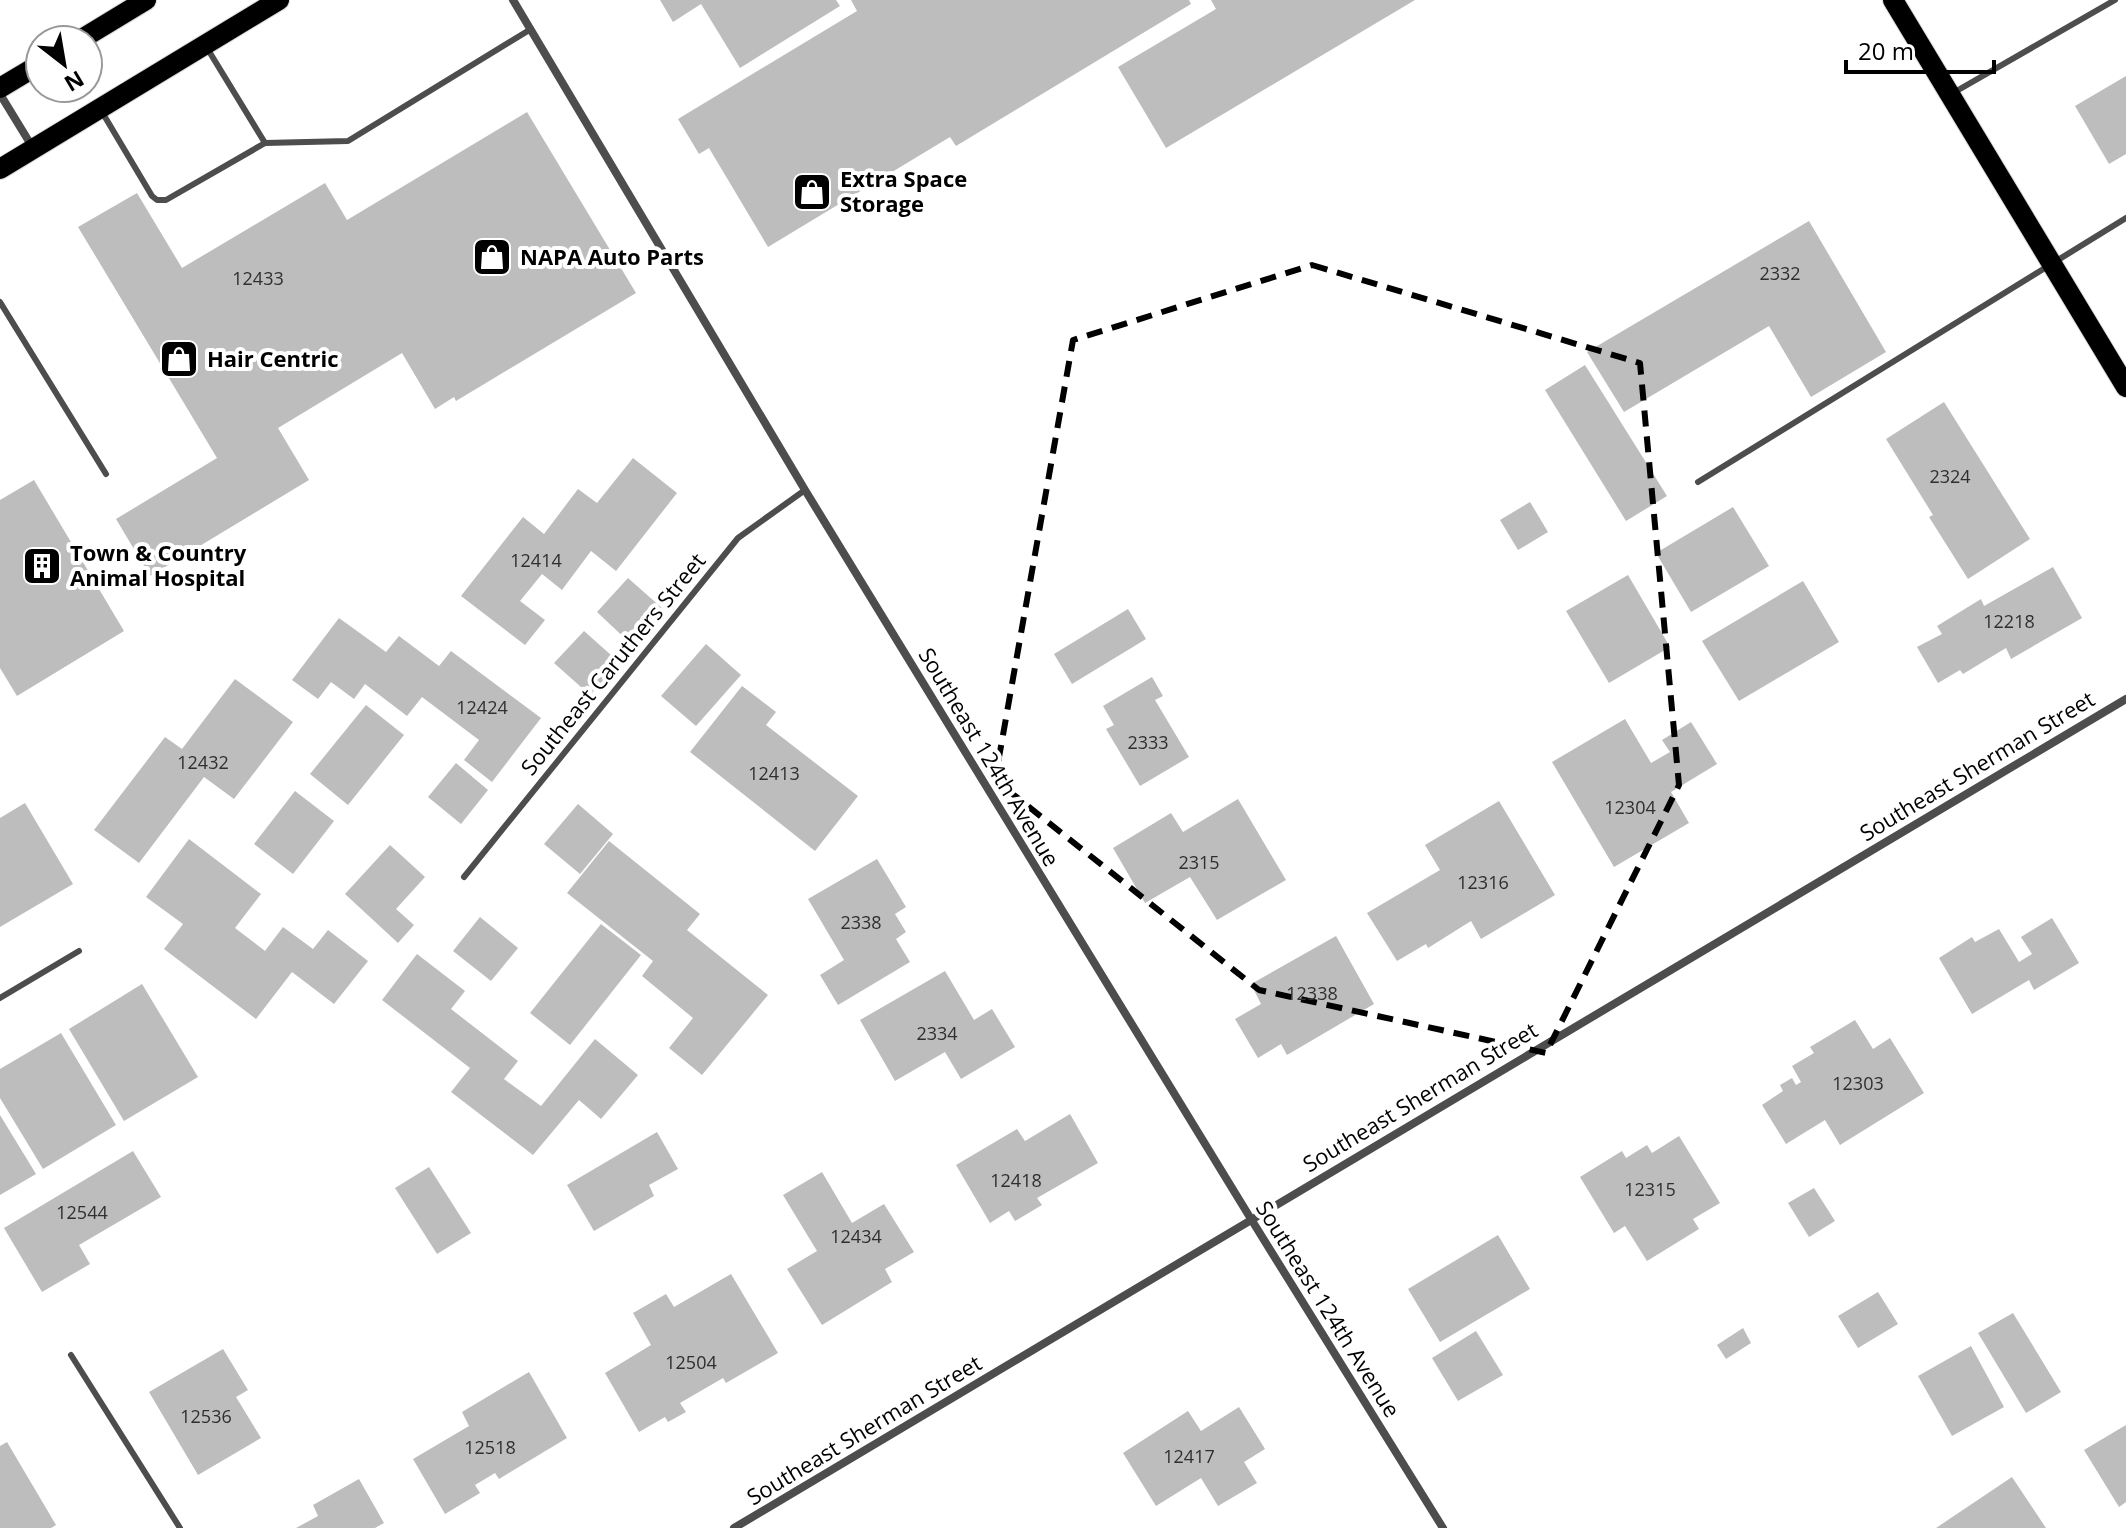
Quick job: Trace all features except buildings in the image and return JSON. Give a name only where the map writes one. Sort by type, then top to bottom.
[{"type":"main road","points":[[104,25],[146,0]]},
{"type":"main road","points":[[0,169],[279,0]]},
{"type":"main road","points":[[1893,0],[2126,387]]},
{"type":"main road","points":[[0,88],[24,74]]},
{"type":"street","name":"Southeast 124th Avenue","points":[[513,0],[805,490],[1443,1528]]},
{"type":"street","points":[[0,94],[34,149]]},
{"type":"street","name":"Southeast Sherman Street","points":[[734,1528],[2126,699]]},
{"type":"lane","points":[[1950,95],[2115,0]]},
{"type":"lane","points":[[100,109],[152,196],[157,200],[166,200],[265,143],[348,141],[531,29]]},
{"type":"lane","points":[[205,45],[265,143]]},
{"type":"lane","points":[[1698,482],[2126,218]]},
{"type":"lane","points":[[0,302],[106,474]]},
{"type":"lane","name":"Southeast Caruthers Street","points":[[464,877],[738,538],[805,490]]},
{"type":"lane","points":[[0,998],[79,951]]},
{"type":"lane","points":[[71,1355],[180,1528]]},
{"type":"highlighted area","points":[[1312,265],[1640,363],[1679,785],[1546,1053],[1259,990],[995,780],[1073,340]]},
{"type":"place","name":"Extra Space Storage","points":[[812,192]]},
{"type":"place","name":"NAPA Auto Parts","points":[[492,257]]},
{"type":"place","name":"Hair Centric","points":[[179,359]]},
{"type":"place","name":"Town & Country Animal Hospital","points":[[42,566]]}]
